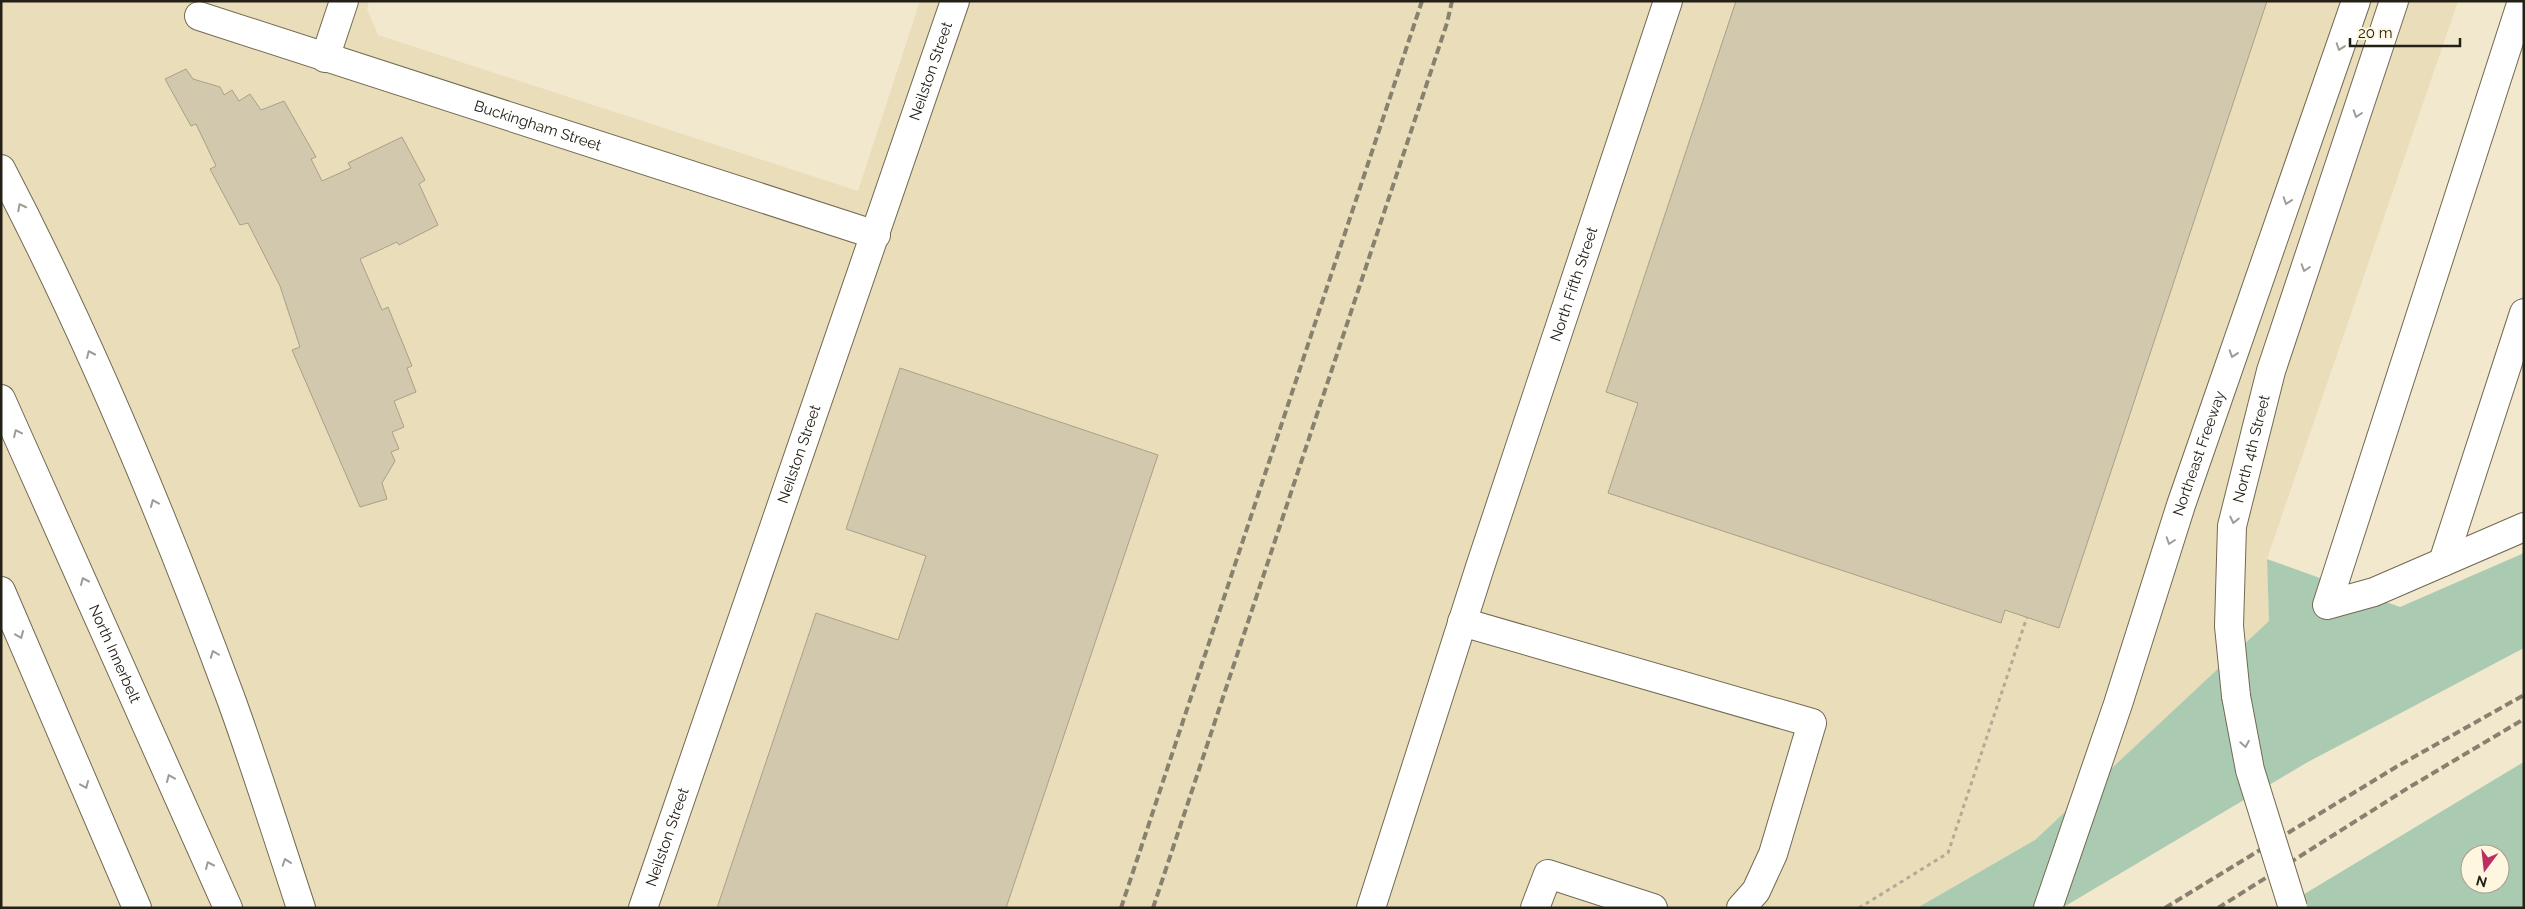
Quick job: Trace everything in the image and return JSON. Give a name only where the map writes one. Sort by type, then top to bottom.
[{"type":"main road","points":[[325,58],[344,1]]},
{"type":"main road","name":"Neilston Street","points":[[643,908],[955,1]]},
{"type":"main road","name":"North Fifth Street","points":[[1370,908],[1480,567],[1668,1]]},
{"type":"main road","name":"Northeast Freeway","points":[[2048,908],[2118,704],[2181,504],[2356,1]]},
{"type":"main road","name":"North 4th Street","points":[[2293,908],[2275,844],[2250,770],[2236,696],[2230,626],[2232,526],[2271,371],[2394,1]]},
{"type":"main road","points":[[2522,1],[2327,605],[2374,592],[2524,527]]},
{"type":"main road","name":"Buckingham Street","points":[[199,16],[876,235]]},
{"type":"main road","points":[[1,169],[47,256],[173,550],[231,700],[302,908]]},
{"type":"main road","points":[[2443,562],[2524,312]]},
{"type":"main road","name":"North Innerbelt","points":[[1,399],[104,625],[228,908]]},
{"type":"main road","points":[[1,591],[137,908]]},
{"type":"main road","points":[[1462,622],[1812,723],[1773,854],[1756,891],[1741,908]]},
{"type":"main road","points":[[1535,908],[1548,874],[1653,908]]},
{"type":"path","points":[[1859,908],[1948,853],[2026,617]]},
{"type":"shaded area","points":[[1,1],[369,1],[367,9],[378,35],[858,191],[920,1],[2458,1],[2267,559],[2269,621],[2035,840],[1917,908],[1,908]]},
{"type":"green space","points":[[2524,553],[2524,648],[2306,763],[2062,908],[1917,908],[2035,840],[2269,621],[2267,559],[2400,607]]},
{"type":"green space","points":[[2524,762],[2524,908],[2281,908]]},
{"type":"building","points":[[1736,1],[2267,1],[2059,628],[2005,610],[2001,623],[1608,493],[1638,403],[1606,392]]},
{"type":"building","points":[[186,69],[193,79],[220,87],[224,95],[232,90],[239,101],[250,94],[261,110],[284,101],[316,157],[311,159],[322,181],[351,168],[348,163],[402,137],[425,180],[419,184],[438,225],[399,245],[397,242],[360,259],[382,310],[388,307],[412,366],[407,368],[416,392],[394,401],[404,427],[392,432],[399,449],[391,452],[395,461],[382,483],[387,499],[360,507],[292,350],[300,347],[280,286],[248,223],[240,225],[210,169],[216,166],[196,124],[191,126],[165,79]]},
{"type":"building","points":[[900,368],[1158,455],[1006,908],[717,908],[816,613],[898,640],[926,556],[846,529]]},
{"type":"railway","points":[[1121,908],[1422,1]]},
{"type":"railway","points":[[1153,908],[1447,23],[1452,1]]},
{"type":"railway","points":[[2165,908],[2396,767],[2524,695]]},
{"type":"railway","points":[[2218,908],[2408,788],[2524,719]]}]
